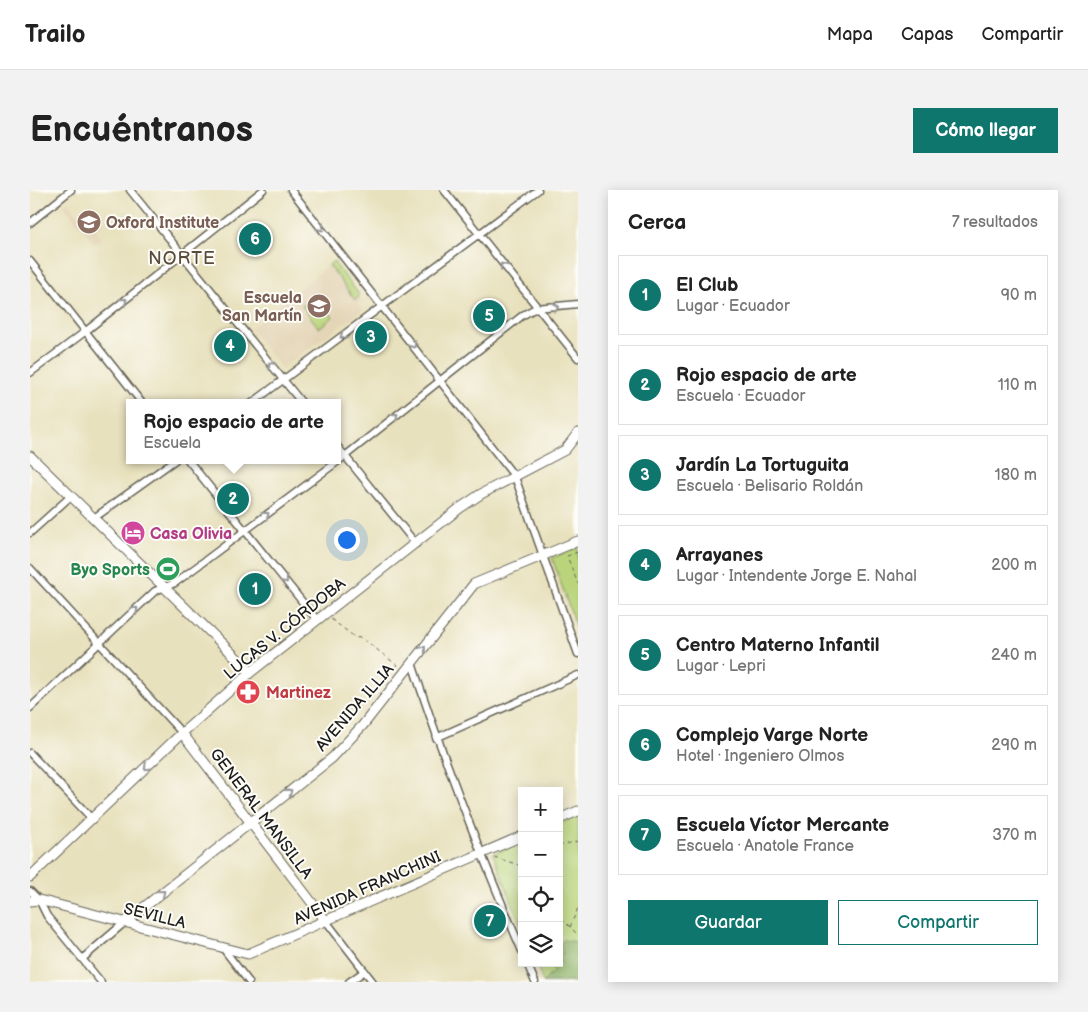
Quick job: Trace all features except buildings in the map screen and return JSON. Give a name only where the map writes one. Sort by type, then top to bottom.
[{"type":"street","points":[[30,223],[71,190]]},
{"type":"street","points":[[130,190],[299,399]]},
{"type":"street","points":[[30,373],[86,332],[263,190]]},
{"type":"street","points":[[291,190],[441,379],[515,477],[578,654]]},
{"type":"street","points":[[444,190],[536,308],[578,358]]},
{"type":"street","points":[[257,399],[538,190]]},
{"type":"street","points":[[30,260],[139,399]]},
{"type":"street","points":[[341,459],[523,315],[536,308],[578,304]]},
{"type":"street","name":"LUCAS V. CÓRDOBA","points":[[30,877],[182,733],[251,672],[460,508],[565,450],[578,433]]},
{"type":"street","points":[[341,451],[416,544]]},
{"type":"street","points":[[30,456],[251,672]]},
{"type":"street","points":[[94,518],[169,464]]},
{"type":"street","points":[[191,464],[317,620]]},
{"type":"street","points":[[30,708],[155,591],[175,583],[334,464]]},
{"type":"street","points":[[30,533],[70,496]]},
{"type":"street","name":"AVENIDA ILLIA","points":[[82,959],[124,923],[332,758],[352,738],[474,584],[578,541]]},
{"type":"street","points":[[30,568],[182,733]]},
{"type":"street","points":[[412,663],[436,738],[480,854],[518,942]]},
{"type":"street","points":[[436,738],[578,675]]},
{"type":"street","name":"GENERAL MANSILLA","points":[[182,733],[373,982]]},
{"type":"street","points":[[30,753],[92,819]]},
{"type":"street","points":[[563,817],[578,811]]},
{"type":"street","name":"AVENIDA FRANCHINI","points":[[222,947],[248,954],[518,838]]},
{"type":"street","points":[[30,891],[33,902],[47,916],[100,982]]},
{"type":"street","name":"SEVILLA","points":[[33,902],[222,947]]},
{"type":"street","points":[[222,947],[249,982]]},
{"type":"street","points":[[529,967],[535,982]]},
{"type":"street","points":[[349,982],[364,971]]},
{"type":"path","points":[[578,552],[567,556],[578,584]]},
{"type":"path","points":[[324,614],[356,638],[361,637],[404,672]]},
{"type":"path","points":[[563,845],[578,841]]},
{"type":"path","points":[[480,854],[518,865]]},
{"type":"path","points":[[570,927],[578,908]]},
{"type":"path","points":[[563,918],[578,935]]},
{"type":"path","points":[[563,926],[567,924]]},
{"type":"shaded area","name":"Oxford Institute","points":[[68,202],[82,219],[93,210],[104,224],[96,231],[102,239],[95,244],[63,205]]},
{"type":"shaded area","name":"Escuela San Martín","points":[[333,261],[358,293],[362,301],[358,304],[363,310],[281,368],[250,329]]},
{"type":"green space","points":[[333,261],[358,293],[359,297],[355,300],[329,265]]},
{"type":"green space","points":[[316,295],[333,317],[319,328],[302,306]]},
{"type":"green space","points":[[578,547],[578,633],[552,558]]},
{"type":"green space","points":[[578,816],[578,982],[543,982],[537,967],[563,967],[563,822]]},
{"type":"green space","points":[[518,843],[518,918],[493,854]]},
{"type":"green space","points":[[563,940],[578,942],[578,982],[543,982],[554,971],[552,967],[563,967]]},
{"type":"place","name":"Oxford Institute","points":[[89,222]]},
{"type":"place","name":"Complejo Varge Norte","points":[[255,239]]},
{"type":"place","name":"Escuela San Martín","points":[[319,306]]},
{"type":"place","name":"Centro Materno Infantil","points":[[489,316]]},
{"type":"place","name":"Jardín La Tortuguita","points":[[371,337]]},
{"type":"place","name":"Arrayanes","points":[[230,346]]},
{"type":"place","name":"Rojo espacio de arte","points":[[233,499]]},
{"type":"place","name":"Casa Olivia","points":[[133,533]]},
{"type":"place","name":"Byo Sports","points":[[168,569]]},
{"type":"place","name":"El Club","points":[[255,589]]},
{"type":"place","name":"Martinez","points":[[248,692]]},
{"type":"place","name":"Escuela Víctor Mercante","points":[[490,921]]},
{"type":"district","name":"NORTE","points":[[182,258]]}]
